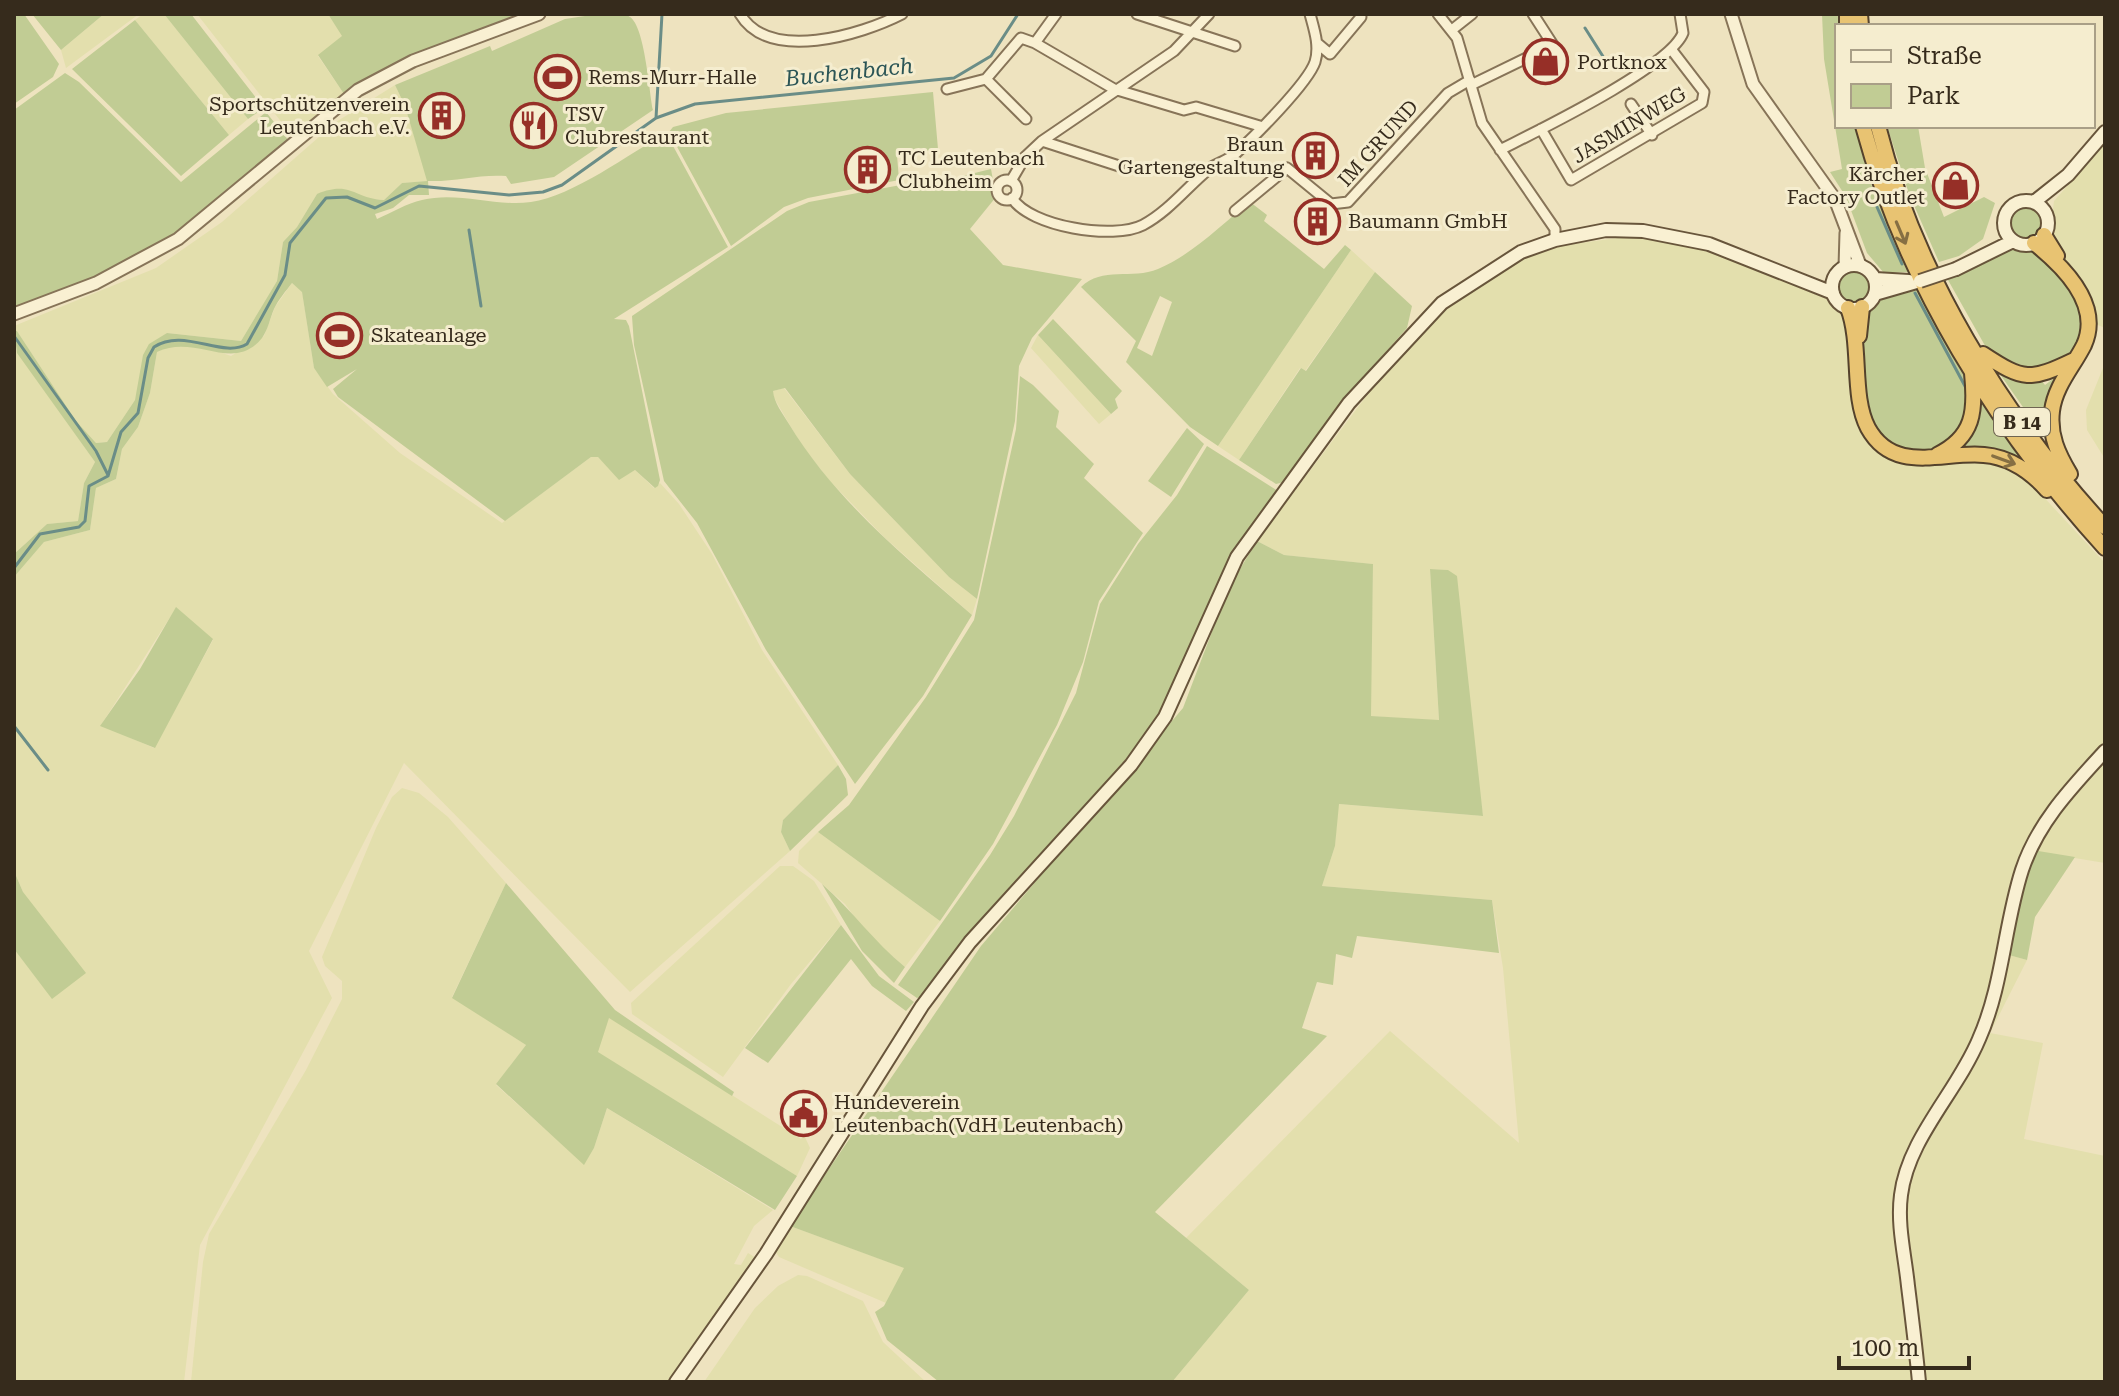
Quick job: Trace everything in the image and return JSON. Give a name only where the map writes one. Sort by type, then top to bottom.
[{"type":"highway","name":"B 14","points":[[1864,128],[1908,251],[1971,369],[2105,548]]},
{"type":"highway","name":"B 14","points":[[1879,128],[1910,220],[1976,349],[2041,450],[2067,501],[2105,527]]},
{"type":"highway","points":[[1855,307],[1863,413],[1872,434],[1884,447],[1903,457],[1986,455],[2002,458],[2067,501],[2071,475],[2054,442],[2051,420],[2057,391],[2084,344],[2088,319],[2085,304],[2039,239]]},
{"type":"highway","points":[[1976,349],[2006,370],[2020,375],[2052,373],[2074,360]]},
{"type":"highway","points":[[1934,457],[1957,444],[1971,424],[1975,402],[1971,369]]},
{"type":"main road","points":[[2045,212],[2068,175],[2105,132]]},
{"type":"main road","points":[[2034,202],[2068,175]]},
{"type":"main road","points":[[676,1382],[766,1254],[922,1006],[970,942],[1131,765],[1165,717],[1237,557],[1349,403],[1442,303],[1505,260],[1555,240],[1606,230],[1677,236],[1793,275],[1855,307],[1875,294],[1962,266],[2013,241],[2039,239],[2048,221],[2045,212],[2034,202],[2021,201],[2010,206],[2004,218],[2005,229],[2013,241]]},
{"type":"main road","points":[[1962,266],[2005,229]]},
{"type":"main road","points":[[1833,293],[1834,278],[1845,267],[1860,265],[1875,279],[1900,285]]},
{"type":"main road","points":[[1793,275],[1834,278]]},
{"type":"main road","points":[[1875,279],[1875,294]]},
{"type":"main road","points":[[1919,1382],[1899,1213],[1908,1167],[1979,1041],[1997,988],[2017,889],[2030,851],[2051,813],[2105,751]]},
{"type":"street","points":[[14,314],[96,283],[178,239],[341,102],[393,71],[539,14]]},
{"type":"street","points":[[740,14],[753,31],[762,36],[792,40],[848,34],[902,14]]},
{"type":"street","points":[[1035,43],[1056,14]]},
{"type":"street","points":[[1137,14],[1235,46]]},
{"type":"street","points":[[1011,181],[1025,157],[1042,141],[1114,89],[1174,51],[1209,14]]},
{"type":"street","points":[[1011,181],[1001,182],[997,191],[1003,199],[1012,198],[1031,214],[1084,231],[1126,231],[1143,225],[1263,127],[1314,67],[1317,43],[1310,14]]},
{"type":"street","points":[[1438,14],[1453,29],[1482,123],[1555,229],[1555,240]]},
{"type":"street","points":[[1453,29],[1472,14]]},
{"type":"street","points":[[1471,83],[1553,45],[1533,14]]},
{"type":"street","points":[[1500,150],[1619,85],[1671,49],[1683,33],[1680,14]]},
{"type":"street","points":[[1731,14],[1753,84],[1827,185],[1843,216],[1860,265]]},
{"type":"street","points":[[1317,43],[1330,54],[1361,17]]},
{"type":"street","points":[[947,89],[986,79],[1021,38],[1114,89],[1184,110],[1196,107],[1263,127]]},
{"type":"street","name":"JASMINWEG","points":[[1541,129],[1571,180],[1652,135],[1702,103],[1704,92],[1671,49]]},
{"type":"street","points":[[986,79],[1026,119]]},
{"type":"street","name":"IM GRUND","points":[[1235,211],[1287,168],[1331,204],[1348,202],[1448,93],[1471,83]]},
{"type":"street","points":[[1631,104],[1652,135]]},
{"type":"street","points":[[1042,141],[1119,166]]},
{"type":"street","points":[[1011,181],[1017,191],[1012,198]]},
{"type":"street","points":[[1843,216],[1845,267]]},
{"type":"shaded area","points":[[104,14],[139,14],[66,68],[61,50]]},
{"type":"shaded area","points":[[143,14],[164,14],[248,119],[229,135],[135,20]]},
{"type":"shaded area","points":[[197,14],[328,14],[343,36],[318,56],[344,94],[296,134],[290,133]]},
{"type":"shaded area","points":[[395,85],[405,106],[428,181],[402,183],[384,200],[317,194],[297,227],[283,242],[277,281],[241,341],[167,333],[139,385],[135,400],[107,442],[96,443],[76,421],[17,331],[14,331],[14,326],[156,268],[222,222],[336,122]]},
{"type":"shaded area","points":[[2105,143],[2105,328],[2093,323],[2081,284],[2057,251],[2050,234],[2054,201]]},
{"type":"shaded area","points":[[1632,236],[1695,245],[1822,291],[1845,317],[1859,425],[1869,443],[1888,457],[1907,464],[1978,461],[2004,465],[2025,477],[2105,563],[2105,863],[2026,850],[1999,952],[2027,960],[1990,1033],[2043,1043],[2024,1139],[2105,1156],[2105,1382],[1172,1382],[1249,1290],[1186,1238],[1390,1031],[1519,1143],[1503,968],[1492,900],[1322,886],[1335,846],[1338,804],[1483,816],[1448,570],[1430,569],[1439,721],[1370,716],[1373,564],[1284,555],[1257,541],[1383,374],[1451,302],[1509,263],[1558,246]]},
{"type":"shaded area","points":[[1351,250],[1375,272],[1305,371],[1300,368],[1239,460],[1218,446]]},
{"type":"shaded area","points":[[292,283],[302,291],[314,368],[333,394],[400,453],[502,523],[591,457],[598,457],[619,479],[635,470],[654,488],[660,483],[679,504],[712,554],[762,650],[838,765],[783,820],[781,832],[790,851],[630,992],[404,763],[309,951],[332,998],[200,1245],[184,1382],[14,1382],[14,949],[52,998],[23,892],[14,871],[14,577],[44,542],[90,530],[96,488],[116,479],[122,449],[138,427],[150,393],[157,352],[172,345],[208,348],[231,356],[264,336],[275,307]],"holes":[[[176,608],[213,640],[154,748],[101,725]]]},
{"type":"shaded area","points":[[1038,335],[1111,414],[1099,424],[1031,348]]},
{"type":"shaded area","points":[[14,347],[95,462],[84,483],[78,521],[47,524],[14,554]]},
{"type":"shaded area","points":[[2105,363],[2105,459],[2087,430],[2086,410]]},
{"type":"shaded area","points":[[784,388],[850,474],[949,577],[977,599],[972,615],[884,537],[829,480],[802,446],[773,396],[773,391]]},
{"type":"shaded area","points":[[402,788],[419,793],[448,817],[506,883],[452,997],[526,1045],[496,1085],[584,1164],[594,1148],[607,1108],[773,1210],[754,1226],[734,1264],[741,1265],[748,1253],[756,1258],[669,1382],[191,1382],[203,1262],[209,1234],[306,1070],[342,999],[342,981],[325,966],[322,957],[376,828],[392,797]]},
{"type":"shaded area","points":[[818,832],[940,921],[905,967],[868,935],[845,904],[798,863],[799,851]]},
{"type":"shaded area","points":[[780,866],[793,866],[814,881],[841,925],[791,984],[723,1077],[632,1014],[631,1003]]},
{"type":"shaded area","points":[[609,1017],[801,1139],[804,1135],[810,1148],[797,1176],[597,1052]]},
{"type":"shaded area","points":[[790,1226],[905,1268],[886,1303],[779,1257],[775,1251]]},
{"type":"shaded area","points":[[798,1275],[807,1276],[863,1301],[883,1342],[926,1382],[704,1382],[755,1308],[778,1286]]},
{"type":"green space","points":[[14,14],[24,14],[59,64],[53,77],[14,104]]},
{"type":"green space","points":[[32,14],[104,14],[61,50]]},
{"type":"green space","points":[[164,14],[191,14],[264,108],[248,119]]},
{"type":"green space","points":[[328,14],[526,14],[386,68],[344,94],[318,55],[342,36]]},
{"type":"green space","points":[[623,14],[635,23],[643,46],[653,110],[554,177],[511,184],[506,176],[428,181],[429,195],[409,195],[393,208],[375,214],[377,219],[411,203],[436,198],[517,203],[547,198],[582,183],[666,133],[728,247],[614,319],[626,320],[629,326],[660,480],[658,486],[655,488],[635,470],[619,480],[598,457],[591,457],[505,521],[338,397],[333,389],[357,369],[327,387],[314,368],[302,292],[292,283],[276,306],[264,335],[251,348],[239,353],[186,347],[157,352],[150,393],[138,427],[122,449],[116,479],[96,488],[90,530],[44,542],[14,577],[14,554],[47,524],[78,521],[84,483],[95,462],[17,353],[14,331],[17,331],[76,421],[96,443],[107,442],[135,400],[143,355],[149,344],[167,333],[241,341],[277,281],[283,242],[297,227],[317,194],[345,189],[384,200],[402,183],[427,181],[405,106],[395,85],[490,46],[492,51],[565,19]]},
{"type":"green space","points":[[1822,14],[1838,14],[1838,24],[1835,24],[1835,126],[1824,59]]},
{"type":"green space","points":[[135,20],[229,135],[181,176],[72,69]]},
{"type":"green space","points":[[65,73],[79,82],[181,182],[266,112],[289,141],[208,211],[155,248],[104,274],[14,308],[14,110]]},
{"type":"green space","points":[[933,92],[938,149],[897,155],[899,180],[808,198],[784,207],[731,246],[669,132],[673,127],[726,113]]},
{"type":"green space","points":[[1835,128],[1856,128],[1869,179],[1908,272],[1884,273],[1867,253],[1846,197],[1830,172],[1842,169]]},
{"type":"green space","points":[[1888,128],[1918,128],[1925,168],[1944,217],[1984,197],[1995,203],[1983,239],[1959,256],[1939,262],[1909,194]]},
{"type":"green space","points":[[991,169],[996,197],[970,229],[1003,265],[1082,279],[1032,338],[1019,366],[1015,421],[977,599],[949,577],[850,474],[785,388],[773,391],[779,408],[807,452],[849,503],[972,615],[923,696],[855,784],[766,650],[697,523],[664,481],[634,345],[632,316],[787,211],[809,202],[944,177],[946,180]]},
{"type":"green space","points":[[1250,202],[1267,215],[1264,221],[1324,269],[1345,245],[1351,250],[1218,446],[1190,427],[1126,362],[1136,341],[1081,287],[1098,277],[1138,274],[1171,263]],"holes":[[[1160,296],[1172,302],[1152,356],[1137,348]]]},
{"type":"green space","points":[[2026,205],[2038,211],[2044,223],[2038,235],[2026,241],[2014,235],[2008,223],[2014,211]]},
{"type":"green space","points":[[2014,247],[2035,251],[2050,261],[2071,289],[2082,321],[2081,337],[2075,351],[2059,364],[2027,373],[1988,351],[1948,280]]},
{"type":"green space","points":[[1856,271],[1868,276],[1873,288],[1868,300],[1856,305],[1844,300],[1839,288],[1844,276]]},
{"type":"green space","points":[[1375,272],[1412,306],[1407,328],[1348,395],[1284,482],[1276,484],[1239,460],[1301,368],[1306,371]]},
{"type":"green space","points":[[1917,290],[1954,354],[1968,387],[1962,427],[1947,444],[1924,451],[1900,448],[1881,437],[1866,408],[1862,378],[1863,319],[1868,311],[1873,304],[1886,297]]},
{"type":"green space","points":[[1053,319],[1122,391],[1115,399],[1118,408],[1111,414],[1038,335]]},
{"type":"green space","points":[[1997,370],[2041,380],[2045,385],[2062,372],[2049,444]]},
{"type":"green space","points":[[1020,376],[1059,411],[1056,427],[1094,464],[1084,478],[1143,533],[1099,601],[1083,662],[1057,725],[993,844],[940,921],[818,832],[849,805],[926,697],[974,620],[1016,429]]},
{"type":"green space","points":[[1980,395],[2027,464],[1957,447]]},
{"type":"green space","points":[[1187,428],[1204,444],[1171,497],[1148,481]]},
{"type":"green space","points":[[1207,446],[1278,491],[1222,575],[1170,698],[1147,734],[925,995],[917,998],[898,985],[1014,816],[1076,693],[1100,604],[1138,544],[1177,495]]},
{"type":"green space","points":[[1257,541],[1284,555],[1373,564],[1371,716],[1439,720],[1430,569],[1448,570],[1457,576],[1483,816],[1339,804],[1335,846],[1322,886],[1492,900],[1499,953],[1357,936],[1352,958],[1336,954],[1333,985],[1317,982],[1302,1028],[1327,1036],[1155,1212],[1249,1290],[1172,1382],[939,1382],[887,1340],[875,1312],[884,1306],[904,1268],[790,1226],[981,946],[1183,708],[1229,587]]},
{"type":"green space","points":[[176,607],[213,639],[155,748],[100,726],[140,669]]},
{"type":"green space","points":[[838,765],[846,779],[848,795],[790,851],[781,832],[783,820]]},
{"type":"green space","points":[[2026,849],[2075,857],[2035,917],[2027,960],[1998,952]]},
{"type":"green space","points":[[14,871],[23,892],[86,973],[52,999],[14,949]]},
{"type":"green space","points":[[506,883],[615,1010],[734,1092],[732,1096],[609,1018],[598,1052],[797,1176],[775,1210],[607,1108],[594,1148],[584,1165],[496,1084],[526,1045],[452,998]]},
{"type":"green space","points":[[822,884],[905,967],[894,983],[862,951]]},
{"type":"green space","points":[[841,925],[879,976],[914,1002],[906,1011],[872,986],[851,959],[768,1063],[745,1048]]},
{"type":"waterway","points":[[656,118],[662,14]]},
{"type":"waterway","name":"Buchenbach","points":[[14,568],[40,534],[79,527],[85,521],[89,486],[108,476],[121,432],[138,413],[148,358],[154,347],[178,340],[226,348],[247,344],[285,275],[290,243],[326,198],[347,197],[375,208],[419,186],[509,195],[543,192],[562,185],[656,118],[695,104],[954,78],[991,56],[1018,14]]},
{"type":"waterway","points":[[1585,28],[1604,58]]},
{"type":"waterway","points":[[1877,207],[1902,264]]},
{"type":"waterway","points":[[469,230],[481,306]]},
{"type":"waterway","points":[[1915,293],[1966,388]]},
{"type":"waterway","points":[[14,336],[96,451],[108,475]]},
{"type":"waterway","points":[[14,726],[48,770]]},
{"type":"place","name":"Portknox","points":[[1546,62]]},
{"type":"place","name":"Rems-Murr-Halle","points":[[557,77]]},
{"type":"place","name":"Sportschützenverein Leutenbach e.V.","points":[[441,116]]},
{"type":"place","name":"TSV Clubrestaurant","points":[[534,126]]},
{"type":"place","name":"Braun Gartengestaltung","points":[[1315,155]]},
{"type":"place","name":"TC Leutenbach Clubheim","points":[[867,169]]},
{"type":"place","name":"Kärcher Factory Outlet","points":[[1956,185]]},
{"type":"place","name":"Baumann GmbH","points":[[1317,221]]},
{"type":"place","name":"Skateanlage","points":[[340,335]]},
{"type":"place","name":"Hundeverein Leutenbach(VdH Leutenbach)","points":[[803,1113]]}]
